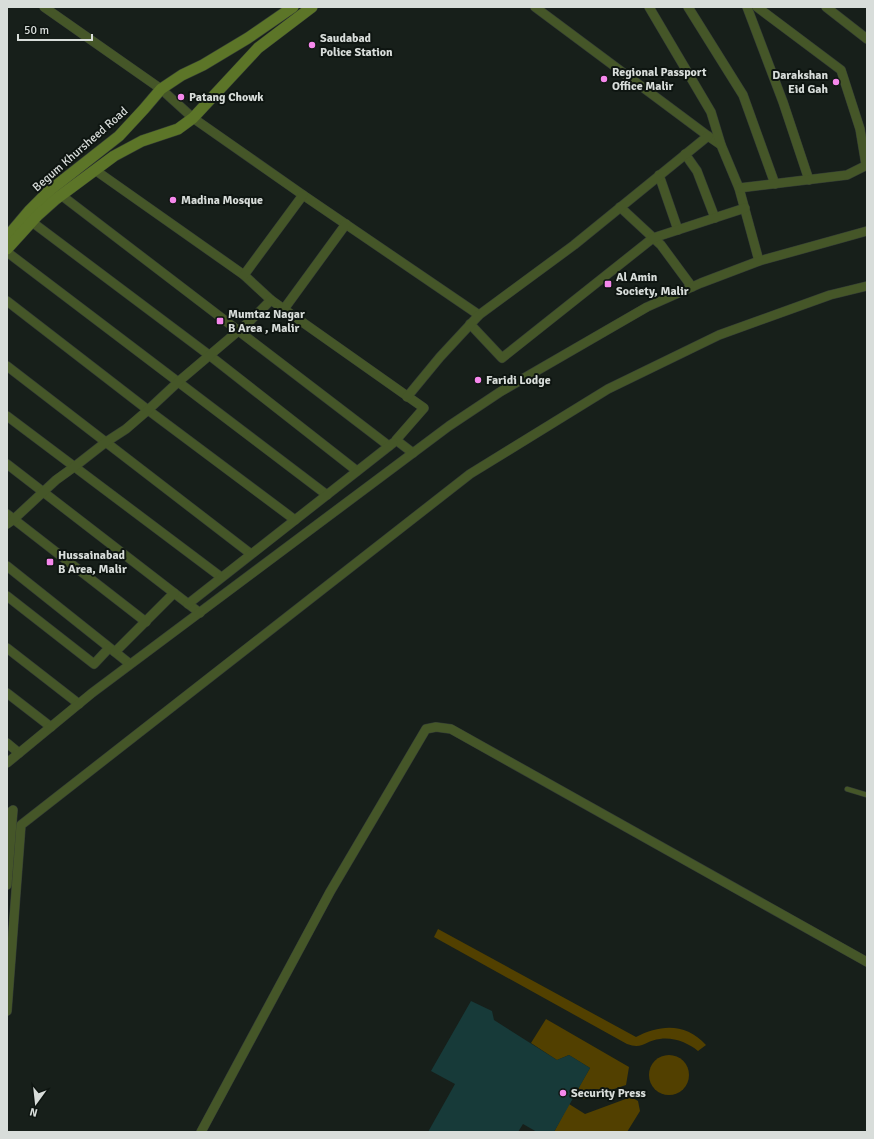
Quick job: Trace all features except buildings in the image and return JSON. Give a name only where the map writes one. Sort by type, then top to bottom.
[{"type":"main road","name":"Begum Khursheed Road","points":[[7,237],[29,211],[49,191],[119,136],[160,89],[248,38],[292,7]]},
{"type":"main road","name":"Begum Khursheed Road","points":[[7,251],[32,222],[61,195],[114,156],[142,141],[178,128],[194,118],[258,48],[312,7]]},
{"type":"street","points":[[44,7],[160,89],[194,118],[303,195],[479,315]]},
{"type":"street","points":[[535,7],[708,136],[721,144]]},
{"type":"street","points":[[649,7],[711,112],[721,144],[739,188],[759,261]]},
{"type":"street","points":[[688,7],[743,95],[776,184]]},
{"type":"street","points":[[747,7],[783,102],[809,180]]},
{"type":"street","points":[[739,188],[847,175],[867,165],[860,129],[841,70],[757,7]]},
{"type":"street","points":[[826,7],[867,39]]},
{"type":"street","points":[[407,397],[440,357],[479,315],[574,244],[708,136]]},
{"type":"street","points":[[685,154],[697,171],[715,218]]},
{"type":"street","points":[[95,170],[244,275],[271,300],[424,408],[389,446],[188,604]]},
{"type":"street","points":[[659,175],[678,230]]},
{"type":"street","points":[[61,195],[389,446]]},
{"type":"street","points":[[244,275],[303,195]]},
{"type":"street","points":[[620,207],[660,245],[692,287]]},
{"type":"street","points":[[470,324],[502,358],[653,238],[745,208]]},
{"type":"street","points":[[32,222],[209,355],[357,471]]},
{"type":"street","points":[[284,309],[346,224]]},
{"type":"street","points":[[7,763],[130,664],[413,453],[500,392],[647,307],[692,287],[759,261],[867,231]]},
{"type":"street","points":[[7,251],[327,495]]},
{"type":"street","points":[[7,1011],[21,825],[470,474],[608,388],[719,335],[830,295],[867,286]]},
{"type":"street","points":[[146,622],[9,519],[42,491],[106,442],[126,429],[209,355],[239,331],[271,300]]},
{"type":"street","points":[[7,301],[148,410],[295,520]]},
{"type":"street","points":[[7,366],[251,554]]},
{"type":"street","points":[[7,416],[221,577]]},
{"type":"street","points":[[396,440],[413,453]]},
{"type":"street","points":[[7,464],[200,613]]},
{"type":"street","points":[[7,566],[130,664]]},
{"type":"street","points":[[7,596],[94,664],[146,622],[174,593]]},
{"type":"street","points":[[7,648],[79,704]]},
{"type":"street","points":[[7,693],[51,727]]},
{"type":"street","points":[[200,1132],[330,892],[426,729],[436,727],[451,729],[867,962]]},
{"type":"street","points":[[7,743],[19,753]]},
{"type":"street","points":[[7,815],[13,810],[7,885]]},
{"type":"lane","points":[[847,789],[867,795]]},
{"type":"shaded area","points":[[438,929],[636,1037],[664,1028],[682,1029],[698,1038],[706,1045],[698,1051],[690,1045],[670,1039],[655,1040],[637,1046],[627,1044],[434,937]]},
{"type":"shaded area","points":[[546,1019],[629,1067],[626,1085],[584,1099],[575,1094],[590,1068],[569,1055],[557,1060],[531,1043]]},
{"type":"shaded area","points":[[665,1055],[673,1055],[680,1058],[686,1064],[689,1075],[686,1086],[680,1092],[673,1095],[665,1095],[658,1092],[652,1086],[649,1079],[649,1071],[652,1064],[658,1058]]},
{"type":"shaded area","points":[[631,1097],[638,1101],[640,1111],[627,1132],[554,1132],[569,1104],[585,1114]]},
{"type":"place","name":"Saudabad Police Station","points":[[312,45]]},
{"type":"place","name":"Regional Passport Office Malir","points":[[604,79]]},
{"type":"place","name":"Darakshan Eid Gah","points":[[836,82]]},
{"type":"place","name":"Patang Chowk","points":[[181,97]]},
{"type":"place","name":"Madina Mosque","points":[[173,200]]},
{"type":"place","name":"Al Amin Society, Malir","points":[[608,284]]},
{"type":"place","name":"Mumtaz Nagar B Area , Malir","points":[[220,321]]},
{"type":"place","name":"Faridi Lodge","points":[[478,380]]},
{"type":"place","name":"Hussainabad B Area, Malir","points":[[50,562]]},
{"type":"place","name":"Security Press","points":[[563,1093]]}]
